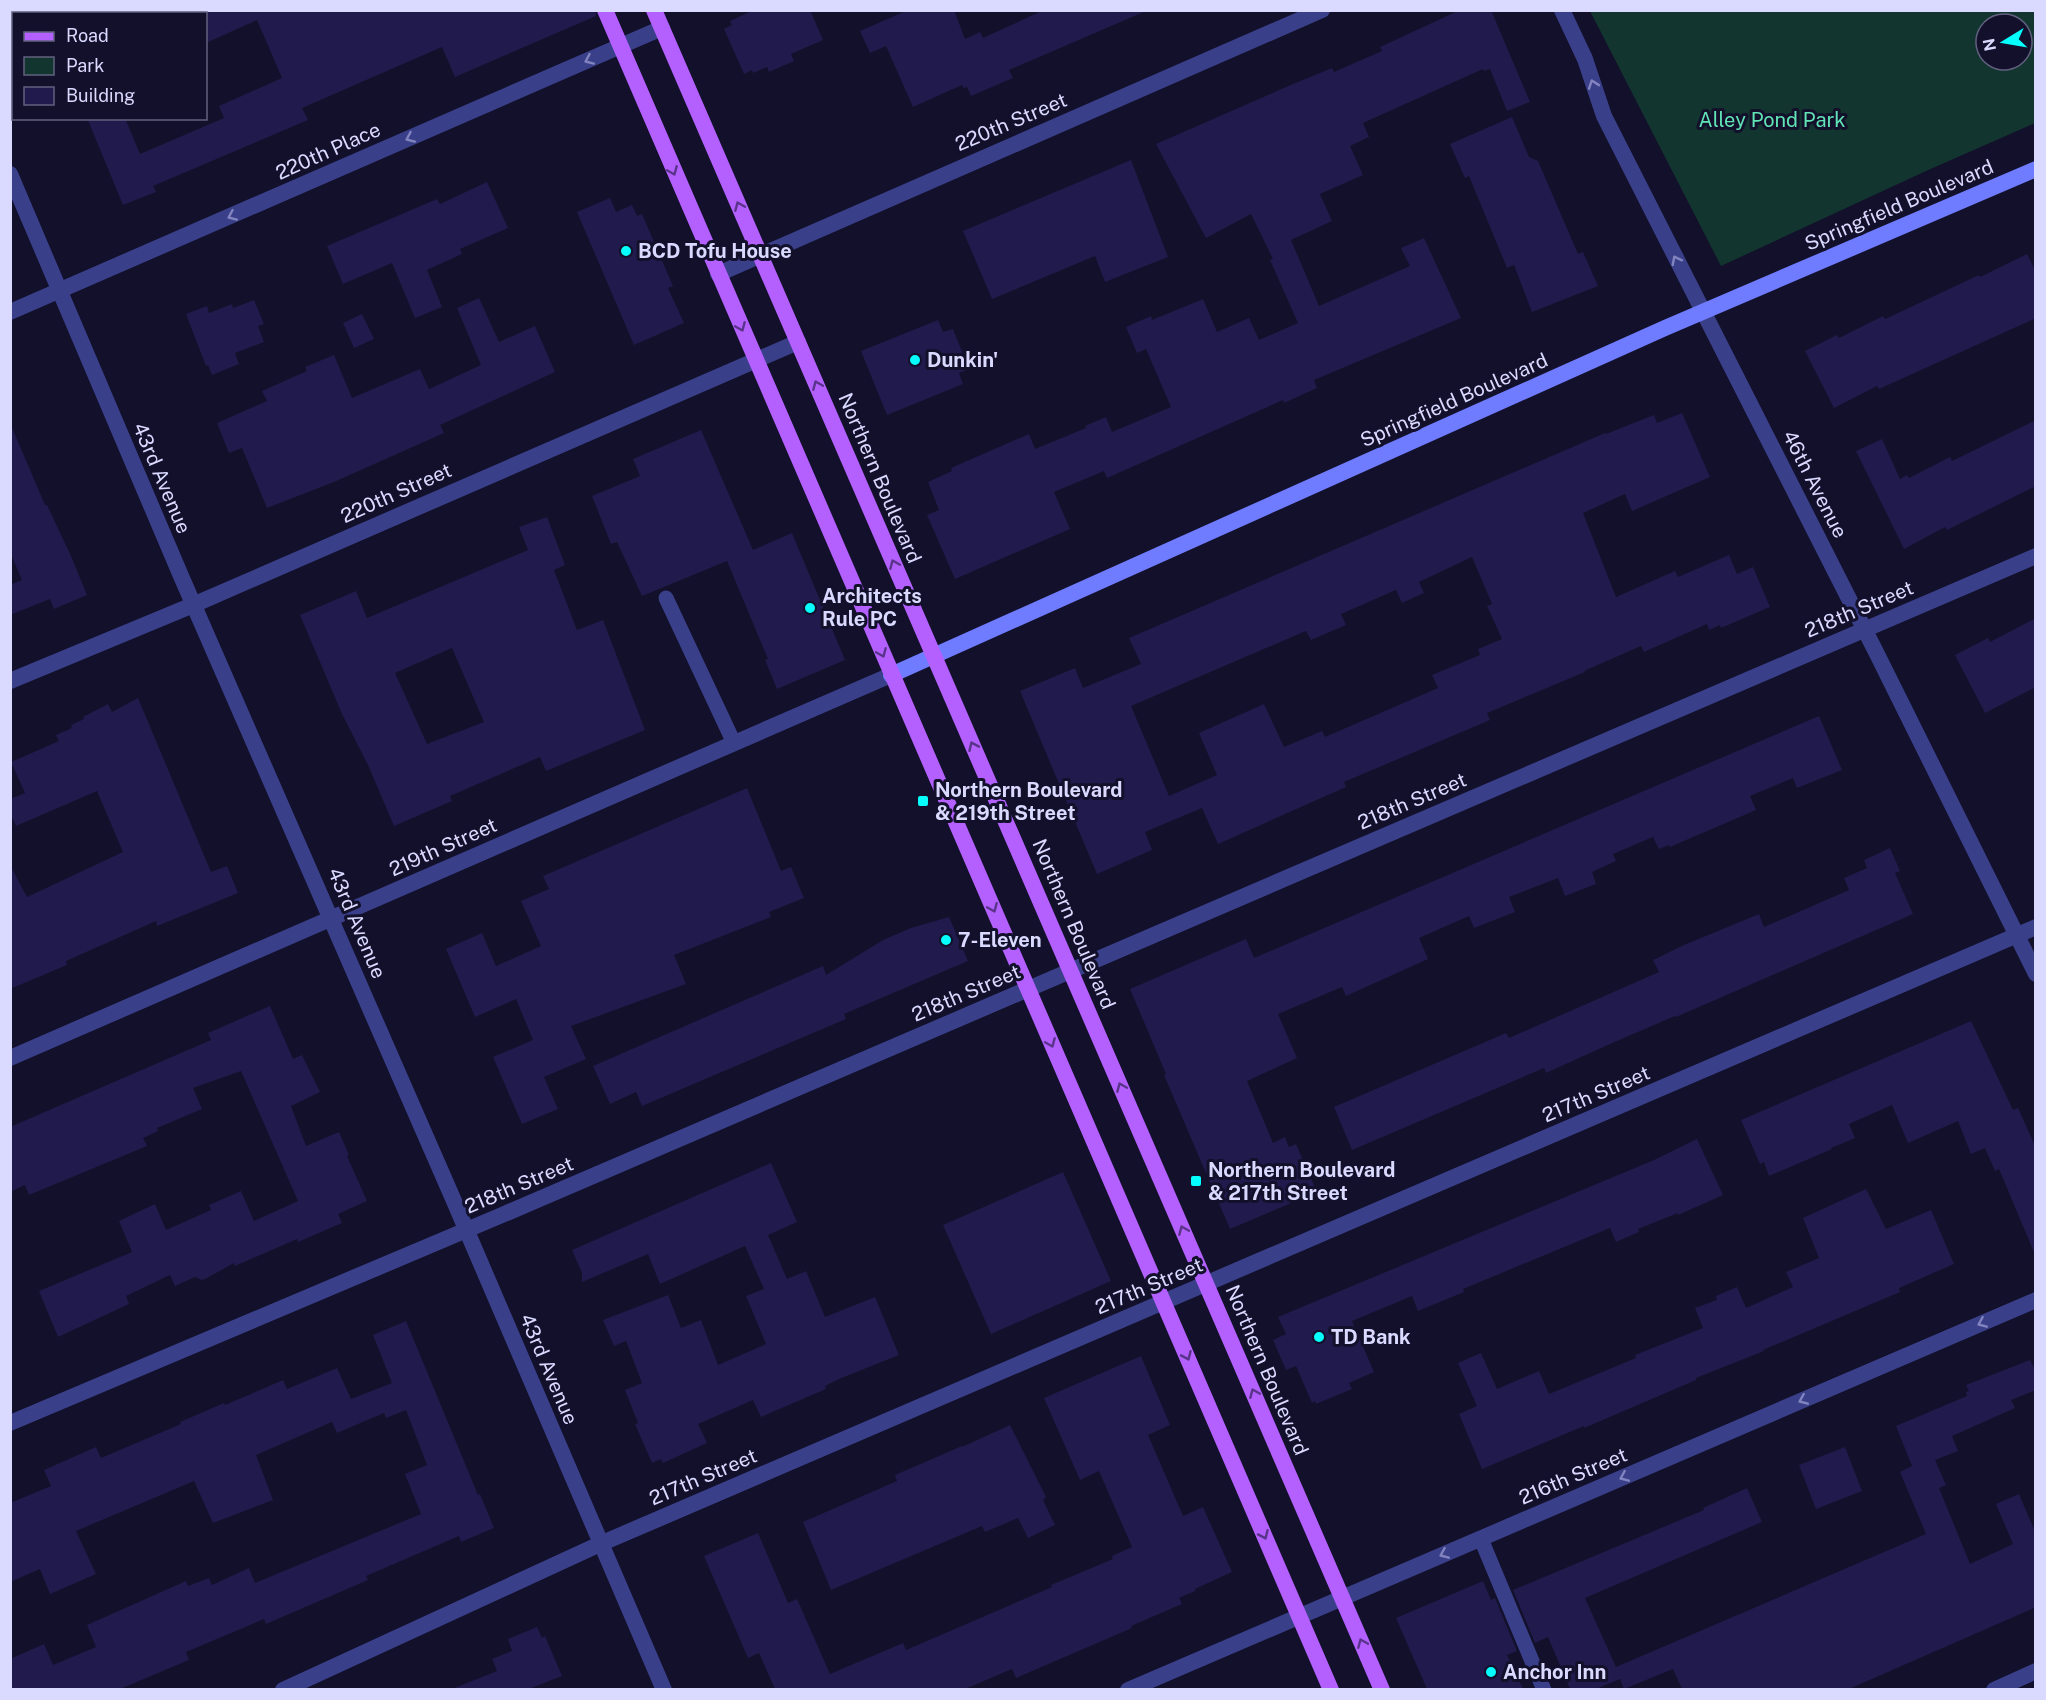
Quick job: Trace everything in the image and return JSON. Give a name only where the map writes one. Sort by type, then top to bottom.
[{"type":"main road","points":[[605,10],[1331,1689]]},
{"type":"main road","name":"Northern Boulevard","points":[[654,10],[1382,1689]]},
{"type":"main road","name":"Springfield Boulevard","points":[[891,675],[1704,311],[2036,169]]},
{"type":"street","name":"220th Street","points":[[718,274],[1322,10]]},
{"type":"street","name":"46th Avenue","points":[[1562,10],[1584,59],[1604,116],[1865,629],[2036,974]]},
{"type":"street","name":"220th Place","points":[[10,312],[662,28]]},
{"type":"street","name":"43rd Avenue","points":[[10,174],[664,1689]]},
{"type":"street","name":"220th Street","points":[[10,681],[194,604],[798,342]]},
{"type":"street","name":"218th Street","points":[[10,1423],[1028,990],[2036,556]]},
{"type":"street","name":"219th Street","points":[[10,1058],[891,675]]},
{"type":"street","name":"217th Street","points":[[283,1689],[600,1544],[2036,927]]},
{"type":"street","name":"216th Street","points":[[1128,1689],[2036,1300]]},
{"type":"street","points":[[1994,1689],[2036,1671]]},
{"type":"lane","points":[[666,598],[734,743]]},
{"type":"lane","points":[[1481,1539],[1545,1689]]},
{"type":"green space","name":"Alley Pond Park","points":[[1590,11],[2035,11],[2035,123],[1721,266]]},
{"type":"building","points":[[206,10],[595,10],[596,16],[455,77],[442,47],[302,108],[308,120],[153,186],[156,192],[123,205],[88,120],[126,120],[140,154],[224,118],[219,106],[282,78],[257,20],[207,43]]},
{"type":"building","points":[[754,10],[810,10],[823,40],[791,54],[794,61],[769,72],[767,67],[744,74],[724,29],[732,25],[730,21]]},
{"type":"building","points":[[908,10],[954,10],[965,39],[980,32],[983,38],[1044,10],[1146,11],[1009,70],[1013,78],[971,96],[967,87],[963,88],[962,85],[913,107],[886,46],[870,53],[860,31]]},
{"type":"building","points":[[1460,10],[1491,10],[1530,102],[1507,111],[1490,69],[1484,71],[1483,69],[1363,123],[1369,137],[1350,146],[1363,175],[1320,194],[1332,221],[1291,240],[1319,306],[1410,266],[1401,248],[1424,238],[1461,318],[1314,380],[1317,388],[1284,403],[1283,400],[1107,478],[1104,471],[1054,492],[1070,529],[955,579],[927,515],[939,510],[928,482],[952,471],[951,468],[1029,434],[1035,449],[1086,428],[1085,426],[1106,417],[1112,432],[1171,407],[1146,349],[1137,353],[1126,327],[1151,316],[1152,320],[1203,299],[1217,332],[1249,318],[1259,340],[1298,323],[1270,260],[1273,259],[1251,214],[1206,238],[1156,144],[1293,84],[1332,68],[1334,72],[1382,51],[1380,47]]},
{"type":"building","points":[[1512,117],[1529,157],[1538,161],[1578,254],[1583,252],[1598,286],[1532,312],[1514,265],[1507,268],[1469,176],[1465,178],[1450,144]]},
{"type":"building","points":[[1131,160],[1168,257],[1105,282],[1095,256],[992,299],[963,231]]},
{"type":"building","points":[[487,182],[508,228],[460,249],[462,254],[427,270],[442,307],[415,318],[392,263],[343,284],[327,246],[437,199],[440,204]]},
{"type":"building","name":"BCD Tofu House","points":[[610,198],[616,212],[632,205],[637,216],[642,214],[673,286],[668,288],[684,323],[634,345],[577,212]]},
{"type":"building","points":[[2027,254],[2036,272],[2036,318],[1879,389],[1877,386],[1834,408],[1805,351],[1837,335],[1839,338],[1883,316],[1885,319]]},
{"type":"building","points":[[479,298],[499,342],[535,326],[555,372],[440,425],[444,433],[334,482],[267,508],[242,448],[229,453],[217,423],[267,401],[262,391],[307,371],[305,367],[334,355],[352,398],[420,369],[429,389],[481,365],[457,308]]},
{"type":"building","points":[[254,300],[264,324],[258,326],[264,342],[235,353],[239,364],[212,375],[208,365],[206,366],[186,314],[207,306],[209,313],[232,304],[233,308]]},
{"type":"building","points":[[362,314],[374,339],[354,348],[343,323]]},
{"type":"building","name":"Dunkin'","points":[[938,320],[943,332],[953,329],[969,369],[959,373],[963,384],[887,415],[861,351]]},
{"type":"building","points":[[1682,413],[1710,477],[1632,511],[1625,494],[1583,513],[1616,597],[1675,571],[1678,577],[1729,555],[1737,574],[1753,567],[1770,607],[1721,628],[1720,625],[1709,630],[1707,624],[1644,652],[1641,646],[1487,713],[1490,720],[1344,782],[1346,787],[1218,844],[1202,808],[1145,832],[1152,850],[1097,874],[1020,691],[1075,668],[1083,688],[1141,664],[1129,638],[1605,433],[1654,415],[1657,423]],"holes":[[[1472,557],[1492,604],[1487,606],[1502,639],[1478,649],[1480,655],[1432,675],[1438,688],[1325,737],[1322,731],[1284,747],[1264,704],[1199,733],[1217,775],[1169,796],[1131,706],[1306,631],[1311,640],[1346,625],[1341,614],[1396,590],[1402,603],[1424,593],[1419,582]]]},
{"type":"building","points":[[2036,420],[2036,486],[1947,530],[1945,527],[1904,549],[1856,451],[1882,439],[1900,479],[1907,475],[1909,478],[1950,457],[1952,461]]},
{"type":"building","points":[[10,423],[87,595],[54,609],[50,599],[10,615],[10,585],[22,580],[10,552]]},
{"type":"building","points":[[701,430],[753,550],[792,533],[845,660],[777,689],[765,660],[768,659],[727,561],[642,596],[617,542],[611,544],[592,496],[640,476],[633,459]]},
{"type":"building","points":[[547,517],[565,565],[554,570],[577,630],[603,620],[645,730],[546,771],[540,757],[450,796],[452,801],[394,826],[368,765],[342,714],[300,615],[356,591],[367,618],[528,550],[519,527]],"holes":[[[452,648],[484,722],[427,744],[395,673]]]},
{"type":"building","points":[[2036,618],[2036,687],[1985,713],[1955,655],[1988,638],[1990,642]]},
{"type":"building","points":[[138,698],[211,872],[227,866],[238,893],[157,926],[156,921],[66,961],[67,965],[10,989],[10,865],[27,897],[123,852],[97,791],[16,826],[10,813],[10,799],[25,793],[11,762],[59,741],[56,735],[72,728],[71,725],[84,719],[83,717],[108,704],[112,712]]},
{"type":"building","points":[[1819,716],[1842,770],[1797,788],[1793,778],[1750,796],[1756,810],[1670,847],[1669,845],[1659,849],[1653,837],[1613,854],[1616,861],[1592,872],[1596,884],[1565,896],[1558,878],[1509,897],[1515,912],[1474,928],[1469,916],[1419,938],[1428,959],[1346,996],[1342,987],[1278,1014],[1297,1058],[1247,1081],[1273,1143],[1285,1137],[1289,1147],[1296,1144],[1317,1192],[1230,1229],[1130,989],[1246,939],[1254,958]]},
{"type":"building","points":[[747,788],[781,871],[791,867],[804,898],[769,912],[771,917],[674,955],[686,984],[571,1026],[586,1059],[544,1077],[558,1109],[522,1124],[493,1057],[533,1040],[516,999],[475,1017],[446,949],[482,933],[496,966],[541,946],[521,901],[549,889],[543,876]]},
{"type":"building","points":[[1890,848],[1900,871],[1895,873],[1913,914],[1546,1073],[1544,1068],[1352,1150],[1334,1107],[1506,1033],[1509,1038],[1659,972],[1653,960],[1684,945],[1759,914],[1764,927],[1849,890],[1844,878],[1867,868],[1864,860]]},
{"type":"building","points":[[949,917],[968,961],[844,1014],[846,1019],[642,1106],[636,1092],[610,1104],[593,1066],[823,966],[826,975],[883,940],[911,928]]},
{"type":"building","points":[[270,1006],[293,1059],[302,1055],[320,1092],[291,1106],[306,1146],[339,1132],[367,1201],[338,1214],[342,1223],[298,1242],[297,1239],[235,1266],[234,1263],[202,1280],[195,1277],[175,1286],[170,1275],[126,1296],[129,1304],[58,1337],[39,1291],[132,1252],[119,1221],[155,1204],[166,1230],[211,1210],[209,1205],[241,1191],[254,1221],[298,1201],[241,1071],[193,1088],[202,1109],[157,1128],[158,1131],[143,1138],[147,1146],[29,1195],[25,1185],[10,1192],[10,1127],[211,1040],[208,1033]]},
{"type":"building","points":[[1971,1021],[2013,1110],[2018,1108],[2036,1148],[2036,1257],[1999,1169],[1995,1171],[1985,1148],[1971,1154],[1958,1121],[1908,1143],[1892,1105],[1849,1124],[1855,1138],[1832,1149],[1769,1176],[1764,1162],[1760,1164],[1741,1120]]},
{"type":"building","points":[[1697,1139],[1723,1195],[1678,1215],[1678,1213],[1638,1229],[1639,1232],[1616,1242],[1610,1228],[1463,1289],[1464,1292],[1418,1311],[1412,1296],[1352,1321],[1374,1372],[1349,1383],[1352,1389],[1316,1404],[1315,1401],[1312,1403],[1296,1366],[1286,1370],[1273,1340],[1286,1334],[1278,1317],[1654,1160]]},
{"type":"building","points":[[771,1163],[797,1222],[768,1235],[787,1279],[806,1271],[825,1317],[875,1297],[899,1355],[839,1379],[825,1386],[826,1389],[761,1417],[753,1400],[698,1424],[707,1443],[663,1463],[661,1459],[652,1463],[635,1424],[638,1423],[625,1390],[642,1383],[626,1341],[614,1346],[603,1320],[668,1295],[681,1328],[701,1320],[718,1365],[766,1344],[746,1296],[764,1289],[745,1246],[660,1284],[648,1254],[582,1282],[582,1273],[572,1250]]},
{"type":"building","points":[[1063,1172],[1111,1281],[991,1334],[943,1225]]},
{"type":"building","points":[[1866,1189],[1886,1229],[1931,1210],[1954,1264],[1899,1288],[1900,1292],[1584,1428],[1584,1426],[1482,1469],[1459,1414],[1477,1406],[1458,1363],[1481,1353],[1497,1389],[1539,1371],[1549,1394],[1636,1358],[1635,1355],[1703,1328],[1695,1308],[1717,1300],[1716,1296],[1737,1287],[1746,1308],[1793,1287],[1786,1272],[1819,1258],[1803,1218]]},
{"type":"building","points":[[406,1321],[478,1495],[480,1494],[494,1528],[461,1542],[459,1536],[366,1576],[368,1580],[266,1624],[264,1619],[186,1652],[189,1660],[120,1689],[10,1689],[10,1659],[44,1644],[53,1665],[96,1647],[87,1625],[186,1581],[188,1586],[209,1578],[212,1585],[249,1568],[255,1583],[421,1514],[405,1474],[427,1465],[406,1410],[386,1418],[384,1413],[337,1433],[332,1422],[256,1455],[273,1500],[213,1523],[194,1481],[76,1531],[96,1574],[50,1594],[40,1569],[10,1582],[10,1503],[51,1486],[44,1470],[96,1447],[101,1458],[224,1403],[225,1405],[283,1380],[287,1389],[337,1368],[351,1399],[392,1383],[373,1335]]},
{"type":"building","points":[[1141,1356],[1170,1425],[1148,1435],[1183,1516],[1203,1507],[1232,1572],[1179,1598],[1182,1604],[1131,1626],[1132,1628],[1016,1678],[1012,1669],[965,1689],[775,1689],[759,1653],[748,1658],[704,1556],[758,1533],[788,1603],[797,1599],[830,1674],[903,1643],[906,1650],[1052,1587],[1051,1585],[1113,1559],[1112,1556],[1132,1547],[1099,1471],[1080,1480],[1044,1398]]},
{"type":"building","points":[[2030,1360],[2036,1372],[2036,1390],[2011,1400],[2015,1408],[1952,1436],[1958,1451],[1935,1460],[1946,1485],[1939,1488],[1970,1564],[2013,1544],[1996,1504],[2019,1494],[2036,1534],[2036,1607],[1849,1689],[1682,1689],[1673,1669],[1624,1689],[1620,1679],[1596,1689],[1570,1689],[1548,1637],[1535,1643],[1513,1590],[1704,1510],[1703,1508],[1747,1488],[1762,1522],[1585,1598],[1616,1667],[1926,1534],[1900,1472],[1912,1466],[1896,1426],[1967,1396],[1966,1392],[1969,1391],[1966,1385]]},
{"type":"building","points":[[1010,1425],[1046,1497],[1043,1500],[1055,1525],[1028,1538],[1018,1518],[985,1532],[982,1526],[831,1590],[803,1522],[897,1481],[895,1475]]},
{"type":"building","points":[[1845,1447],[1862,1491],[1816,1509],[1799,1465]]},
{"type":"building","points":[[1483,1581],[1491,1600],[1495,1598],[1517,1651],[1507,1655],[1523,1689],[1427,1689],[1396,1618]]},
{"type":"building","points":[[537,1627],[542,1638],[545,1636],[562,1676],[529,1689],[452,1689],[497,1671],[492,1659],[512,1651],[508,1639]]},
{"type":"place","name":"BCD Tofu House","points":[[626,251]]},
{"type":"place","name":"Dunkin'","points":[[915,360]]},
{"type":"place","name":"Architects Rule PC","points":[[810,608]]},
{"type":"place","name":"Northern Boulevard & 219th Street","points":[[923,801]]},
{"type":"place","name":"7-Eleven","points":[[946,940]]},
{"type":"place","name":"Northern Boulevard & 217th Street","points":[[1196,1181]]},
{"type":"place","name":"TD Bank","points":[[1319,1337]]},
{"type":"place","name":"Anchor Inn","points":[[1491,1672]]}]
